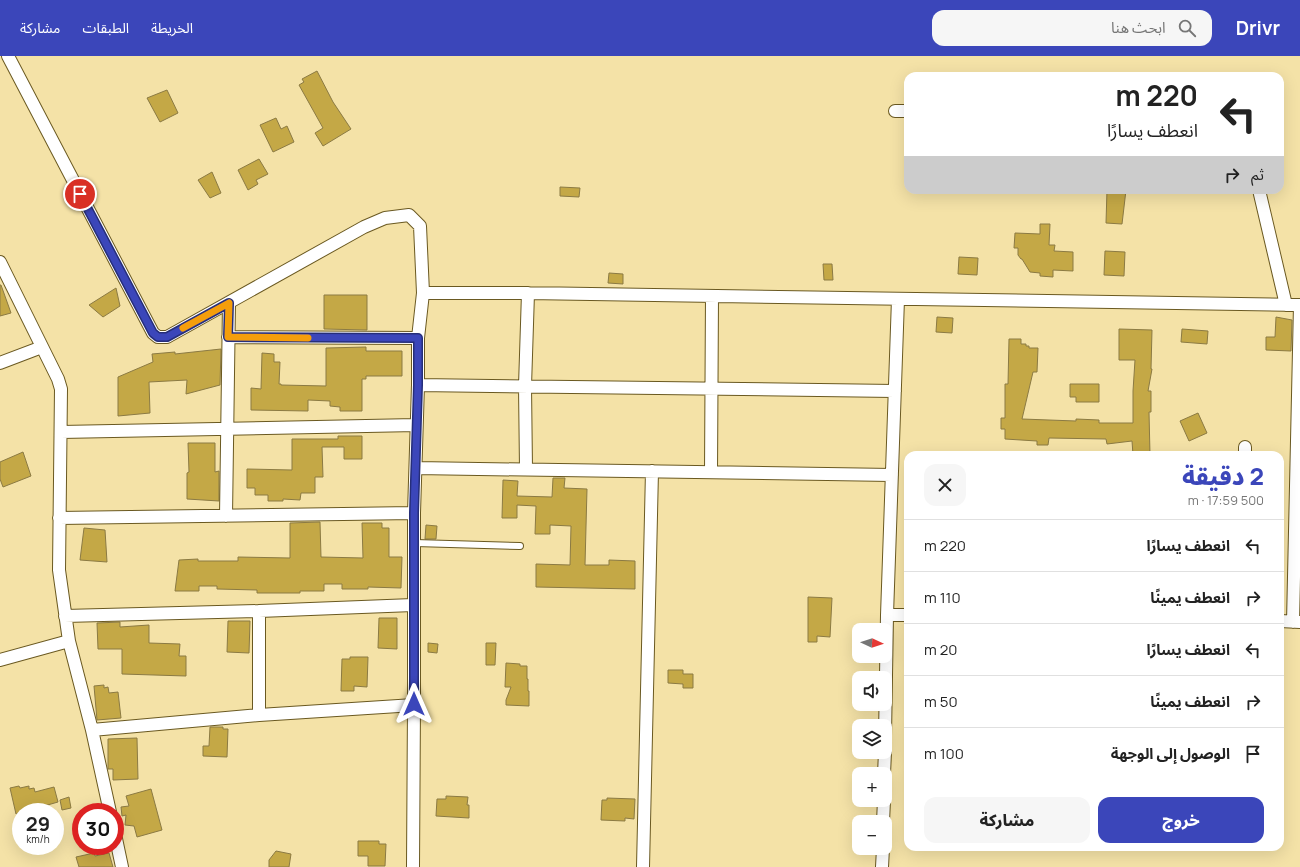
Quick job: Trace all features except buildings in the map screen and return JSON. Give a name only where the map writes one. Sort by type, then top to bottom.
[{"type":"street","points":[[8,56],[153,333],[158,337],[167,337],[364,227],[385,218],[409,215],[420,226],[423,293],[418,338],[414,513],[413,867]]},
{"type":"street","points":[[895,111],[904,111]]},
{"type":"street","points":[[1260,194],[1286,305]]},
{"type":"street","points":[[0,262],[61,389],[59,570],[69,641],[92,730],[108,803]]},
{"type":"street","points":[[423,293],[528,293],[898,300],[1300,305],[1296,622],[1284,621]]},
{"type":"street","points":[[526,469],[525,386],[528,293]]},
{"type":"street","points":[[711,472],[712,296]]},
{"type":"street","points":[[885,719],[887,615],[898,300]]},
{"type":"street","points":[[226,516],[229,303]]},
{"type":"street","points":[[228,337],[418,338]]},
{"type":"street","points":[[0,364],[42,347]]},
{"type":"street","points":[[418,385],[895,391]]},
{"type":"street","points":[[61,432],[416,425]]},
{"type":"street","points":[[416,468],[892,475]]},
{"type":"street","points":[[643,867],[652,471]]},
{"type":"street","points":[[59,518],[414,513]]},
{"type":"street","points":[[65,616],[413,605]]},
{"type":"street","points":[[259,611],[259,715]]},
{"type":"street","points":[[887,615],[904,616]]},
{"type":"street","points":[[0,660],[69,641]]},
{"type":"street","points":[[92,730],[259,715],[414,704]]},
{"type":"street","points":[[119,855],[122,867]]},
{"type":"street","points":[[882,867],[883,855]]},
{"type":"lane","points":[[415,543],[520,546]]},
{"type":"slow traffic","points":[[183,328],[229,303],[228,337],[308,338]]},
{"type":"route","points":[[80,194],[153,333],[158,337],[167,337],[229,303],[228,337],[418,338],[414,513],[414,704]]}]
